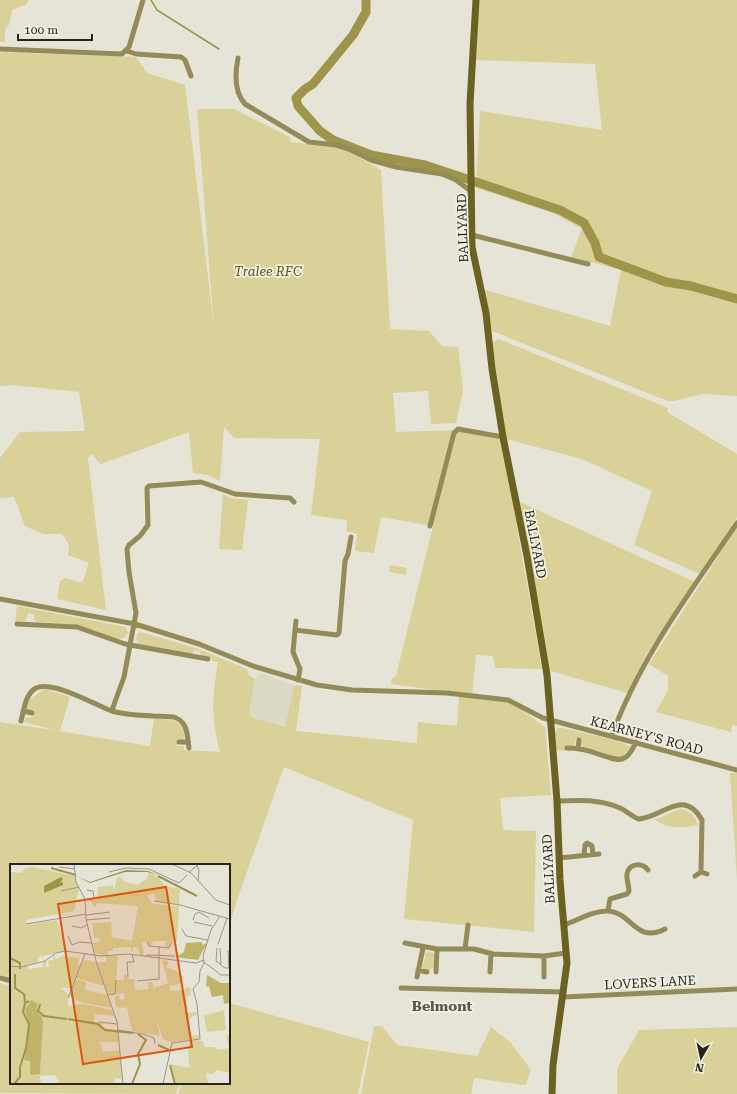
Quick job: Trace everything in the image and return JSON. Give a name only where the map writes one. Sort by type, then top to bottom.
[{"type":"street","points":[[127,51],[143,0]]},
{"type":"street","name":"BALLYARD","points":[[476,0],[470,104],[472,236],[474,263],[486,313],[492,369],[503,438],[527,556],[546,675],[557,802],[559,858],[566,953],[564,994],[554,1065],[552,1094]]},
{"type":"street","points":[[0,49],[115,53],[127,51],[136,54],[181,57],[185,60],[191,76]]},
{"type":"street","points":[[238,58],[236,70],[240,100],[310,142],[336,145],[349,149],[371,160],[396,167],[442,174],[472,189]]},
{"type":"street","points":[[472,236],[588,264]]},
{"type":"street","points":[[430,526],[454,433],[458,429],[503,438]]},
{"type":"street","points":[[112,710],[124,677],[135,624],[136,613],[129,572],[127,549],[129,545],[140,536],[148,525],[147,488],[149,486],[201,482],[235,494],[290,498],[294,502]]},
{"type":"street","points":[[612,735],[627,696],[643,666],[699,578],[737,524]]},
{"type":"street","points":[[295,630],[337,635],[339,633],[345,561],[348,554],[351,537]]},
{"type":"street","name":"KEARNEY'S ROAD","points":[[0,599],[135,624],[199,644],[253,666],[317,685],[352,690],[447,693],[508,700],[551,720],[612,735],[737,770]]},
{"type":"street","points":[[296,621],[293,652],[300,669],[298,680]]},
{"type":"street","points":[[17,624],[77,627],[130,645],[208,659]]},
{"type":"street","points":[[21,721],[29,695],[36,688],[44,686],[59,689],[112,710],[134,716],[151,715],[179,719],[185,726],[188,745],[179,742]]},
{"type":"street","points":[[23,711],[32,713]]},
{"type":"street","points":[[578,748],[579,740]]},
{"type":"street","points":[[567,748],[578,748],[612,760],[620,760],[631,754],[636,742]]},
{"type":"street","points":[[557,802],[590,800],[607,803],[621,808],[639,819],[672,806],[682,804],[691,808],[698,813],[702,820],[701,872]]},
{"type":"street","points":[[584,855],[585,845],[587,843],[592,846],[593,854]]},
{"type":"street","points":[[559,858],[599,854]]},
{"type":"street","points":[[608,911],[610,898],[627,894],[629,891],[627,873],[631,868],[638,865],[645,866],[648,870]]},
{"type":"street","points":[[701,872],[707,874]]},
{"type":"street","points":[[695,876],[701,872]]},
{"type":"street","points":[[564,925],[601,911],[608,911],[622,917],[637,930],[642,932],[664,930],[666,936]]},
{"type":"street","points":[[465,949],[468,925]]},
{"type":"street","points":[[405,943],[423,948],[474,949],[491,953],[544,956],[566,953]]},
{"type":"street","points":[[417,977],[423,948]]},
{"type":"street","points":[[436,972],[437,949]]},
{"type":"street","points":[[490,972],[491,953]]},
{"type":"street","points":[[544,956],[544,977]]},
{"type":"street","points":[[418,970],[427,972]]},
{"type":"street","points":[[0,978],[10,981]]},
{"type":"street","name":"LOVERS LANE","points":[[401,988],[564,994],[737,988]]},
{"type":"shaded area","points":[[259,674],[264,674],[294,685],[285,727],[251,717],[249,713],[255,679]]},
{"type":"green space","points":[[0,0],[28,0],[27,4],[12,10],[9,25],[5,29],[5,42],[0,42]]},
{"type":"green space","points":[[479,0],[737,0],[737,396],[701,394],[670,402],[492,331],[482,289],[610,326],[621,270],[571,257],[582,229],[553,213],[476,188],[480,111],[602,130],[595,64],[476,60]]},
{"type":"green space","name":"Tralee RFC","points":[[0,52],[136,57],[147,73],[185,85],[214,327],[197,109],[234,109],[290,137],[291,142],[343,148],[381,170],[390,329],[429,331],[442,346],[458,347],[463,390],[456,423],[431,424],[428,391],[393,393],[396,432],[458,430],[501,436],[542,669],[495,668],[493,656],[476,655],[472,695],[391,684],[392,678],[396,676],[433,526],[381,517],[374,553],[355,551],[357,534],[346,531],[347,520],[311,515],[320,439],[234,438],[224,427],[220,481],[208,475],[193,473],[189,432],[101,464],[91,454],[88,458],[106,610],[57,599],[60,581],[65,578],[82,583],[89,563],[68,555],[69,545],[62,534],[43,534],[25,526],[14,497],[1,498],[0,496],[0,458],[20,432],[85,431],[79,392],[14,385],[0,386]]},
{"type":"green space","points":[[499,339],[668,408],[667,412],[737,454],[737,517],[700,574],[634,545],[652,491],[582,459],[506,439],[491,343]]},
{"type":"green space","points":[[223,494],[230,498],[248,500],[242,550],[219,549]]},
{"type":"green space","points":[[520,502],[695,582],[645,657],[627,693],[548,670]]},
{"type":"green space","points":[[737,527],[737,726],[732,725],[731,732],[656,712],[668,690],[668,676],[649,664]]},
{"type":"green space","points":[[390,565],[407,568],[406,575],[389,572]]},
{"type":"green space","points":[[17,606],[126,627],[128,633],[124,638],[116,639],[72,624],[36,622],[34,620],[34,614],[28,613],[26,621],[15,622]]},
{"type":"green space","points":[[140,632],[196,648],[247,669],[249,675],[255,679],[249,713],[251,717],[285,727],[294,685],[302,686],[296,731],[417,743],[418,722],[457,726],[459,696],[504,701],[514,705],[545,727],[551,795],[500,798],[503,830],[536,831],[534,932],[404,919],[413,820],[284,767],[237,900],[230,924],[230,864],[10,864],[10,979],[0,975],[0,722],[54,730],[24,722],[25,718],[32,717],[34,712],[25,710],[30,699],[45,689],[70,697],[60,731],[150,746],[154,719],[166,719],[181,724],[184,728],[185,734],[183,741],[176,741],[177,746],[184,746],[184,750],[220,752],[215,729],[213,708],[218,662],[212,661],[212,658],[202,656],[199,651],[195,650],[192,654],[139,644],[136,638],[137,634]]},
{"type":"green space","points":[[557,728],[563,728],[618,741],[631,747],[622,757],[611,757],[583,747],[580,739],[576,739],[574,746],[565,747],[565,751],[556,750],[555,734]]},
{"type":"green space","points":[[730,773],[737,773],[737,879]]},
{"type":"green space","points":[[679,809],[691,814],[695,818],[698,825],[676,827],[665,825],[655,820]]},
{"type":"green space","points":[[427,951],[435,954],[434,967],[428,971],[421,968],[426,957],[424,954]]},
{"type":"green space","points":[[0,983],[10,986],[10,1084],[180,1084],[176,1094],[0,1093]]},
{"type":"green space","points":[[230,1003],[369,1042],[358,1094],[178,1094],[182,1084],[230,1084]]},
{"type":"green space","points":[[374,1026],[382,1026],[397,1045],[477,1056],[491,1027],[510,1042],[531,1070],[525,1085],[474,1078],[471,1094],[361,1094]]},
{"type":"green space","points":[[737,1027],[737,1094],[617,1094],[617,1069],[639,1030]]},
{"type":"waterway","points":[[151,0],[157,10],[219,49]]},
{"type":"waterway","points":[[366,0],[366,12],[353,35],[313,84],[305,89],[296,98],[298,106],[320,131],[333,140],[371,155],[425,165],[560,210],[584,223],[595,243],[599,257],[666,282],[691,286],[737,299]]},
{"type":"district","name":"Belmont","points":[[442,1006]]}]
